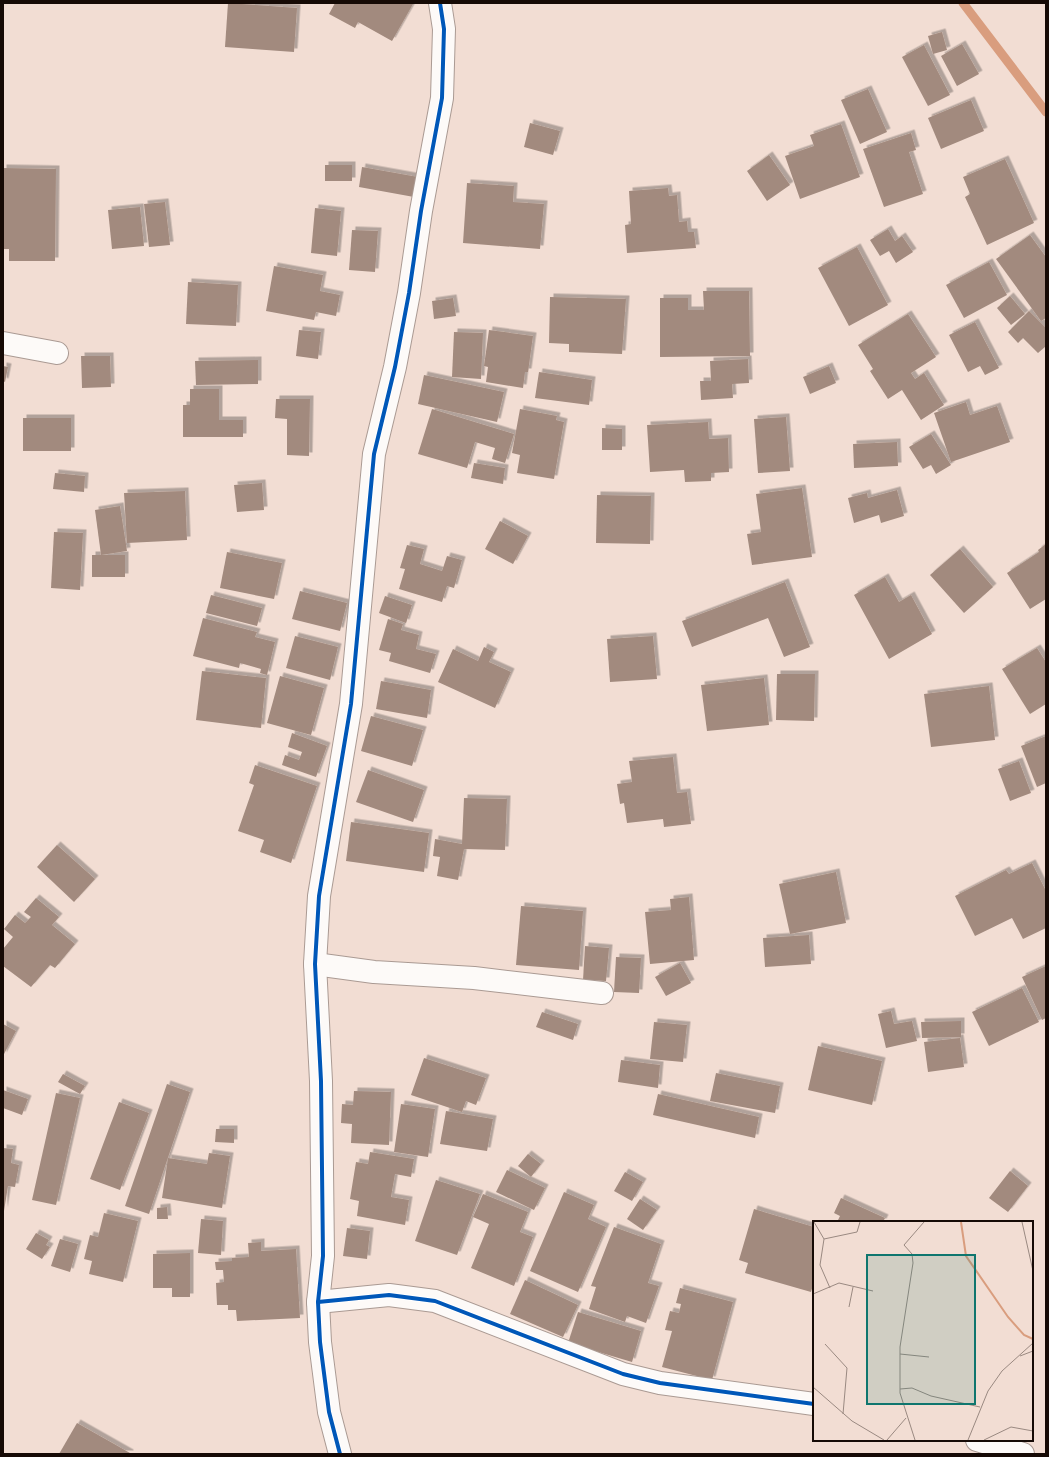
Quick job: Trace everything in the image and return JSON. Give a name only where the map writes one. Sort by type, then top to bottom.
[{"type":"street","points":[[340,1454],[329,1412],[320,1342],[318,1302],[323,1256],[321,1089],[315,964],[319,896],[323,861],[351,704],[374,454],[395,367],[408,300],[421,211],[442,98],[444,29],[440,3]]},
{"type":"street","points":[[3,343],[57,353]]},
{"type":"street","points":[[315,964],[374,972],[474,978],[602,993]]},
{"type":"street","points":[[318,1302],[389,1295],[435,1301],[623,1374],[660,1384],[813,1404]]},
{"type":"street","points":[[980,1441],[1023,1454]]},
{"type":"building","points":[[228,3],[297,8],[294,52],[225,47]]},
{"type":"building","points":[[335,3],[413,4],[392,41],[358,22],[355,28],[329,14]]},
{"type":"building","points":[[942,32],[947,50],[933,54],[928,36]]},
{"type":"building","points":[[962,44],[979,74],[957,86],[941,56]]},
{"type":"building","points":[[924,45],[950,95],[928,106],[902,57]]},
{"type":"building","points":[[868,89],[887,132],[860,144],[841,100]]},
{"type":"building","points":[[971,100],[984,131],[941,149],[928,118]]},
{"type":"building","points":[[530,123],[560,131],[553,155],[524,147]]},
{"type":"building","points":[[841,124],[860,177],[800,199],[785,156],[814,146],[810,135]]},
{"type":"building","points":[[911,133],[916,150],[909,152],[923,194],[884,207],[863,149]]},
{"type":"building","points":[[769,155],[790,185],[767,201],[747,171]]},
{"type":"building","points":[[1005,159],[1034,223],[987,245],[965,197],[970,194],[963,177]]},
{"type":"building","points":[[325,165],[352,165],[352,181],[325,181]]},
{"type":"building","points":[[362,167],[418,177],[414,197],[359,187]]},
{"type":"building","points":[[3,168],[56,169],[55,261],[9,261],[9,249],[3,249]]},
{"type":"building","points":[[467,183],[514,186],[513,202],[544,204],[540,249],[463,243]]},
{"type":"building","points":[[668,188],[669,196],[677,195],[679,222],[687,221],[688,232],[694,232],[696,248],[627,253],[625,225],[631,224],[629,191]]},
{"type":"building","points":[[165,202],[170,245],[149,247],[144,204]]},
{"type":"building","points":[[140,207],[144,246],[112,249],[108,210]]},
{"type":"building","points":[[315,208],[341,211],[337,256],[311,253]]},
{"type":"building","points":[[888,229],[895,241],[902,236],[913,252],[896,263],[889,251],[880,256],[870,240]]},
{"type":"building","points":[[352,230],[378,231],[375,272],[349,270]]},
{"type":"building","points":[[1030,235],[1046,257],[1046,318],[1041,321],[996,259]]},
{"type":"building","points":[[857,247],[888,305],[849,326],[818,268]]},
{"type":"building","points":[[989,262],[1007,295],[964,318],[946,285]]},
{"type":"building","points":[[274,266],[323,275],[320,291],[340,295],[336,316],[316,312],[314,320],[266,311]]},
{"type":"building","points":[[188,282],[238,285],[236,326],[186,324]]},
{"type":"building","points":[[703,291],[749,291],[750,356],[660,357],[660,298],[688,298],[688,310],[704,310]]},
{"type":"building","points":[[1010,296],[1025,314],[1011,325],[997,308]]},
{"type":"building","points":[[550,297],[626,299],[622,354],[569,352],[569,344],[549,343]]},
{"type":"building","points":[[453,298],[456,316],[434,319],[432,301]]},
{"type":"building","points":[[1029,311],[1046,328],[1046,346],[1038,353],[1023,338],[1018,343],[1008,332]]},
{"type":"building","points":[[908,314],[936,357],[911,373],[915,379],[924,373],[944,405],[921,420],[902,390],[888,399],[870,371],[873,369],[858,345]]},
{"type":"building","points":[[975,322],[999,368],[985,375],[980,366],[968,372],[949,335]]},
{"type":"building","points":[[299,330],[321,332],[318,359],[296,356]]},
{"type":"building","points":[[489,330],[533,336],[528,372],[525,372],[523,388],[486,382],[488,367],[484,366]]},
{"type":"building","points":[[454,332],[483,333],[481,379],[452,377]]},
{"type":"building","points":[[81,356],[110,356],[111,387],[82,388]]},
{"type":"building","points":[[748,359],[749,383],[732,384],[733,398],[701,400],[700,381],[711,381],[710,361]]},
{"type":"building","points":[[258,360],[258,384],[196,385],[195,361]]},
{"type":"building","points":[[3,366],[8,367],[5,382],[3,381]]},
{"type":"building","points":[[829,366],[836,383],[810,394],[803,377]]},
{"type":"building","points":[[539,372],[592,380],[589,405],[535,398]]},
{"type":"building","points":[[424,375],[504,392],[497,422],[418,404]]},
{"type":"building","points":[[190,389],[219,389],[219,420],[243,420],[243,437],[183,437],[183,405],[190,405]]},
{"type":"building","points":[[276,399],[310,399],[309,456],[287,455],[287,419],[275,418]]},
{"type":"building","points":[[966,402],[970,415],[997,406],[1010,442],[951,462],[934,413]]},
{"type":"building","points":[[432,409],[514,434],[505,463],[492,459],[495,448],[475,442],[467,468],[418,454]]},
{"type":"building","points":[[520,409],[557,416],[556,420],[564,422],[554,479],[517,473],[520,455],[512,453]]},
{"type":"building","points":[[786,417],[790,471],[758,473],[754,419]]},
{"type":"building","points":[[23,418],[71,418],[71,451],[23,451]]},
{"type":"building","points":[[708,422],[709,439],[728,438],[729,472],[711,473],[711,481],[685,482],[684,470],[650,472],[647,425]]},
{"type":"building","points":[[602,428],[622,429],[622,450],[602,450]]},
{"type":"building","points":[[931,434],[951,465],[936,474],[931,465],[923,469],[909,447]]},
{"type":"building","points":[[897,442],[898,466],[854,468],[853,444]]},
{"type":"building","points":[[474,463],[505,468],[503,484],[471,478]]},
{"type":"building","points":[[55,473],[85,476],[84,492],[53,489]]},
{"type":"building","points":[[262,483],[264,510],[237,512],[234,485]]},
{"type":"building","points":[[802,488],[812,557],[752,565],[747,534],[761,532],[756,494]]},
{"type":"building","points":[[897,490],[904,516],[881,523],[879,515],[854,523],[848,498],[867,493],[868,498]]},
{"type":"building","points":[[185,491],[187,540],[127,543],[124,493]]},
{"type":"building","points":[[597,495],[651,496],[650,544],[596,543]]},
{"type":"building","points":[[120,506],[127,551],[101,555],[95,510]]},
{"type":"building","points":[[500,521],[528,536],[513,564],[485,549]]},
{"type":"building","points":[[54,532],[83,533],[80,590],[51,588]]},
{"type":"building","points":[[1046,544],[1046,599],[1030,609],[1007,573],[1039,552],[1038,550]]},
{"type":"building","points":[[407,545],[424,549],[420,564],[442,571],[447,556],[462,560],[454,588],[447,586],[442,602],[399,589],[405,569],[400,568]]},
{"type":"building","points":[[960,549],[993,587],[964,613],[930,575]]},
{"type":"building","points":[[227,552],[282,563],[274,599],[220,588]]},
{"type":"building","points":[[92,555],[125,555],[125,577],[92,577]]},
{"type":"building","points":[[885,577],[899,602],[911,595],[932,634],[889,659],[854,595]]},
{"type":"building","points":[[785,582],[810,647],[784,657],[768,618],[692,647],[682,621]]},
{"type":"building","points":[[300,591],[347,603],[340,631],[292,619]]},
{"type":"building","points":[[211,595],[262,608],[257,626],[206,613]]},
{"type":"building","points":[[385,596],[412,605],[406,623],[379,613]]},
{"type":"building","points":[[203,618],[257,632],[255,637],[275,642],[267,675],[260,673],[261,669],[240,663],[239,668],[193,656]]},
{"type":"building","points":[[388,619],[403,624],[401,630],[419,635],[416,649],[436,654],[430,673],[389,661],[391,653],[379,650]]},
{"type":"building","points":[[295,636],[338,647],[330,680],[286,668]]},
{"type":"building","points":[[653,636],[657,679],[610,682],[607,639]]},
{"type":"building","points":[[484,647],[494,652],[489,662],[511,672],[495,708],[438,682],[453,649],[478,661]]},
{"type":"building","points":[[1037,648],[1046,662],[1046,704],[1030,714],[1002,669]]},
{"type":"building","points":[[202,671],[266,678],[261,728],[196,720]]},
{"type":"building","points":[[777,674],[815,674],[814,721],[776,720]]},
{"type":"building","points":[[280,676],[324,688],[311,735],[267,723]]},
{"type":"building","points":[[764,678],[769,725],[707,731],[701,685]]},
{"type":"building","points":[[381,681],[431,690],[427,718],[376,709]]},
{"type":"building","points":[[989,686],[995,740],[931,747],[924,694]]},
{"type":"building","points":[[371,716],[423,730],[412,766],[361,751]]},
{"type":"building","points":[[292,733],[327,746],[316,777],[282,765],[285,755],[299,760],[302,752],[288,747]]},
{"type":"building","points":[[1046,736],[1046,783],[1037,787],[1021,746]]},
{"type":"building","points":[[673,757],[677,793],[687,792],[691,824],[664,827],[663,819],[627,823],[624,803],[620,804],[617,784],[632,782],[629,761]]},
{"type":"building","points":[[1019,761],[1031,793],[1010,801],[998,769]]},
{"type":"building","points":[[255,765],[317,786],[291,863],[260,852],[264,840],[238,831],[254,785],[249,783]]},
{"type":"building","points":[[368,770],[424,790],[413,822],[356,802]]},
{"type":"building","points":[[464,798],[507,799],[505,850],[464,849],[458,880],[437,876],[440,857],[433,856],[435,839],[462,844]]},
{"type":"building","points":[[351,822],[429,833],[424,872],[346,861]]},
{"type":"building","points":[[57,845],[95,879],[74,902],[37,867]]},
{"type":"building","points":[[1032,863],[1046,891],[1046,928],[1023,939],[1012,918],[975,936],[955,896],[1006,870],[1009,874]]},
{"type":"building","points":[[836,872],[846,923],[790,934],[779,884]]},
{"type":"building","points":[[689,897],[694,960],[650,964],[645,912],[671,910],[670,899]]},
{"type":"building","points":[[36,898],[59,917],[52,925],[75,944],[55,968],[50,965],[31,987],[3,966],[3,949],[13,937],[4,929],[15,915],[25,923],[31,917],[24,912]]},
{"type":"building","points":[[521,906],[583,911],[579,970],[516,965]]},
{"type":"building","points":[[809,935],[811,964],[765,967],[763,938]]},
{"type":"building","points":[[585,946],[609,948],[606,981],[583,980]]},
{"type":"building","points":[[616,957],[641,958],[639,993],[614,992]]},
{"type":"building","points":[[680,963],[691,983],[666,996],[655,977]]},
{"type":"building","points":[[1046,966],[1046,1018],[1042,1020],[1022,977]]},
{"type":"building","points":[[1022,988],[1039,1022],[989,1046],[972,1012]]},
{"type":"building","points":[[891,1011],[894,1024],[912,1021],[917,1041],[886,1048],[878,1014]]},
{"type":"building","points":[[542,1012],[578,1024],[573,1040],[536,1027]]},
{"type":"building","points":[[961,1021],[961,1037],[922,1038],[921,1022]]},
{"type":"building","points":[[654,1022],[687,1025],[683,1062],[650,1059]]},
{"type":"building","points":[[3,1024],[16,1031],[3,1056]]},
{"type":"building","points":[[960,1038],[964,1067],[928,1072],[924,1042]]},
{"type":"building","points":[[818,1046],[882,1061],[872,1105],[808,1090]]},
{"type":"building","points":[[424,1058],[486,1078],[476,1105],[466,1101],[462,1112],[411,1095]]},
{"type":"building","points":[[621,1060],[660,1065],[658,1088],[618,1082]]},
{"type":"building","points":[[716,1073],[780,1086],[775,1113],[710,1101]]},
{"type":"building","points":[[63,1074],[85,1086],[80,1094],[58,1082]]},
{"type":"building","points":[[167,1084],[190,1092],[149,1214],[125,1206]]},
{"type":"building","points":[[3,1090],[28,1099],[22,1115],[3,1108]]},
{"type":"building","points":[[354,1091],[391,1092],[389,1145],[351,1143],[352,1124],[341,1123],[342,1104],[353,1105]]},
{"type":"building","points":[[56,1093],[80,1098],[56,1205],[32,1200]]},
{"type":"building","points":[[658,1094],[759,1117],[755,1138],[653,1115]]},
{"type":"building","points":[[119,1102],[149,1113],[120,1190],[90,1179]]},
{"type":"building","points":[[401,1104],[435,1109],[428,1157],[394,1152]]},
{"type":"building","points":[[446,1111],[493,1119],[487,1151],[440,1144]]},
{"type":"building","points":[[216,1129],[234,1129],[234,1143],[215,1142]]},
{"type":"building","points":[[3,1148],[13,1149],[11,1163],[19,1165],[15,1187],[8,1186],[4,1211]]},
{"type":"building","points":[[370,1152],[414,1159],[411,1177],[395,1174],[391,1197],[409,1200],[405,1225],[357,1216],[359,1201],[350,1199],[356,1162],[368,1164]]},
{"type":"building","points":[[209,1153],[230,1156],[222,1208],[162,1198],[168,1158],[207,1164]]},
{"type":"building","points":[[528,1154],[541,1164],[531,1177],[518,1166]]},
{"type":"building","points":[[507,1170],[545,1188],[534,1210],[496,1192]]},
{"type":"building","points":[[1010,1171],[1028,1186],[1008,1212],[989,1198]]},
{"type":"building","points":[[625,1172],[643,1182],[632,1201],[614,1191]]},
{"type":"building","points":[[436,1180],[480,1194],[457,1255],[415,1241]]},
{"type":"building","points":[[564,1192],[594,1205],[588,1219],[606,1227],[578,1292],[530,1271]]},
{"type":"building","points":[[483,1194],[528,1212],[520,1232],[533,1237],[514,1286],[471,1268],[489,1224],[473,1217]]},
{"type":"building","points":[[841,1198],[885,1218],[884,1221],[838,1221],[840,1216],[834,1213]]},
{"type":"building","points":[[640,1199],[657,1210],[643,1230],[627,1219]]},
{"type":"building","points":[[167,1207],[168,1219],[157,1219],[157,1208]]},
{"type":"building","points":[[754,1209],[813,1227],[813,1285],[811,1292],[745,1273],[748,1263],[739,1260]]},
{"type":"building","points":[[104,1213],[138,1221],[123,1282],[89,1274],[92,1261],[84,1259],[90,1235],[98,1237]]},
{"type":"building","points":[[201,1219],[223,1221],[221,1255],[198,1253]]},
{"type":"building","points":[[614,1227],[661,1244],[648,1283],[659,1286],[646,1323],[627,1316],[625,1322],[589,1309],[596,1287],[591,1286]]},
{"type":"building","points":[[347,1228],[370,1231],[367,1259],[343,1256]]},
{"type":"building","points":[[36,1233],[49,1240],[46,1245],[50,1247],[42,1259],[26,1249]]},
{"type":"building","points":[[60,1239],[78,1244],[70,1272],[51,1266]]},
{"type":"building","points":[[261,1242],[261,1251],[296,1249],[300,1318],[237,1321],[236,1310],[228,1310],[228,1305],[217,1305],[216,1283],[224,1282],[223,1270],[216,1270],[215,1262],[232,1261],[232,1258],[249,1257],[248,1243]]},
{"type":"building","points":[[190,1253],[190,1297],[172,1297],[172,1288],[153,1288],[153,1254]]},
{"type":"building","points":[[525,1280],[578,1305],[563,1337],[510,1314]]},
{"type":"building","points":[[680,1288],[733,1302],[712,1380],[662,1367],[672,1331],[665,1330],[670,1311],[679,1313],[681,1304],[676,1303]]},
{"type":"building","points":[[578,1312],[641,1331],[632,1362],[568,1343]]},
{"type":"building","points":[[77,1423],[130,1453],[130,1454],[59,1454]]},
{"type":"waterway","points":[[963,3],[1046,112]]},
{"type":"cycle path","points":[[340,1454],[329,1412],[320,1342],[318,1302],[323,1256],[321,1081],[315,964],[319,896],[351,704],[374,454],[395,367],[409,293],[421,211],[442,98],[444,29],[440,3]]},
{"type":"cycle path","points":[[318,1302],[389,1295],[435,1301],[623,1374],[660,1383],[813,1404]]}]
